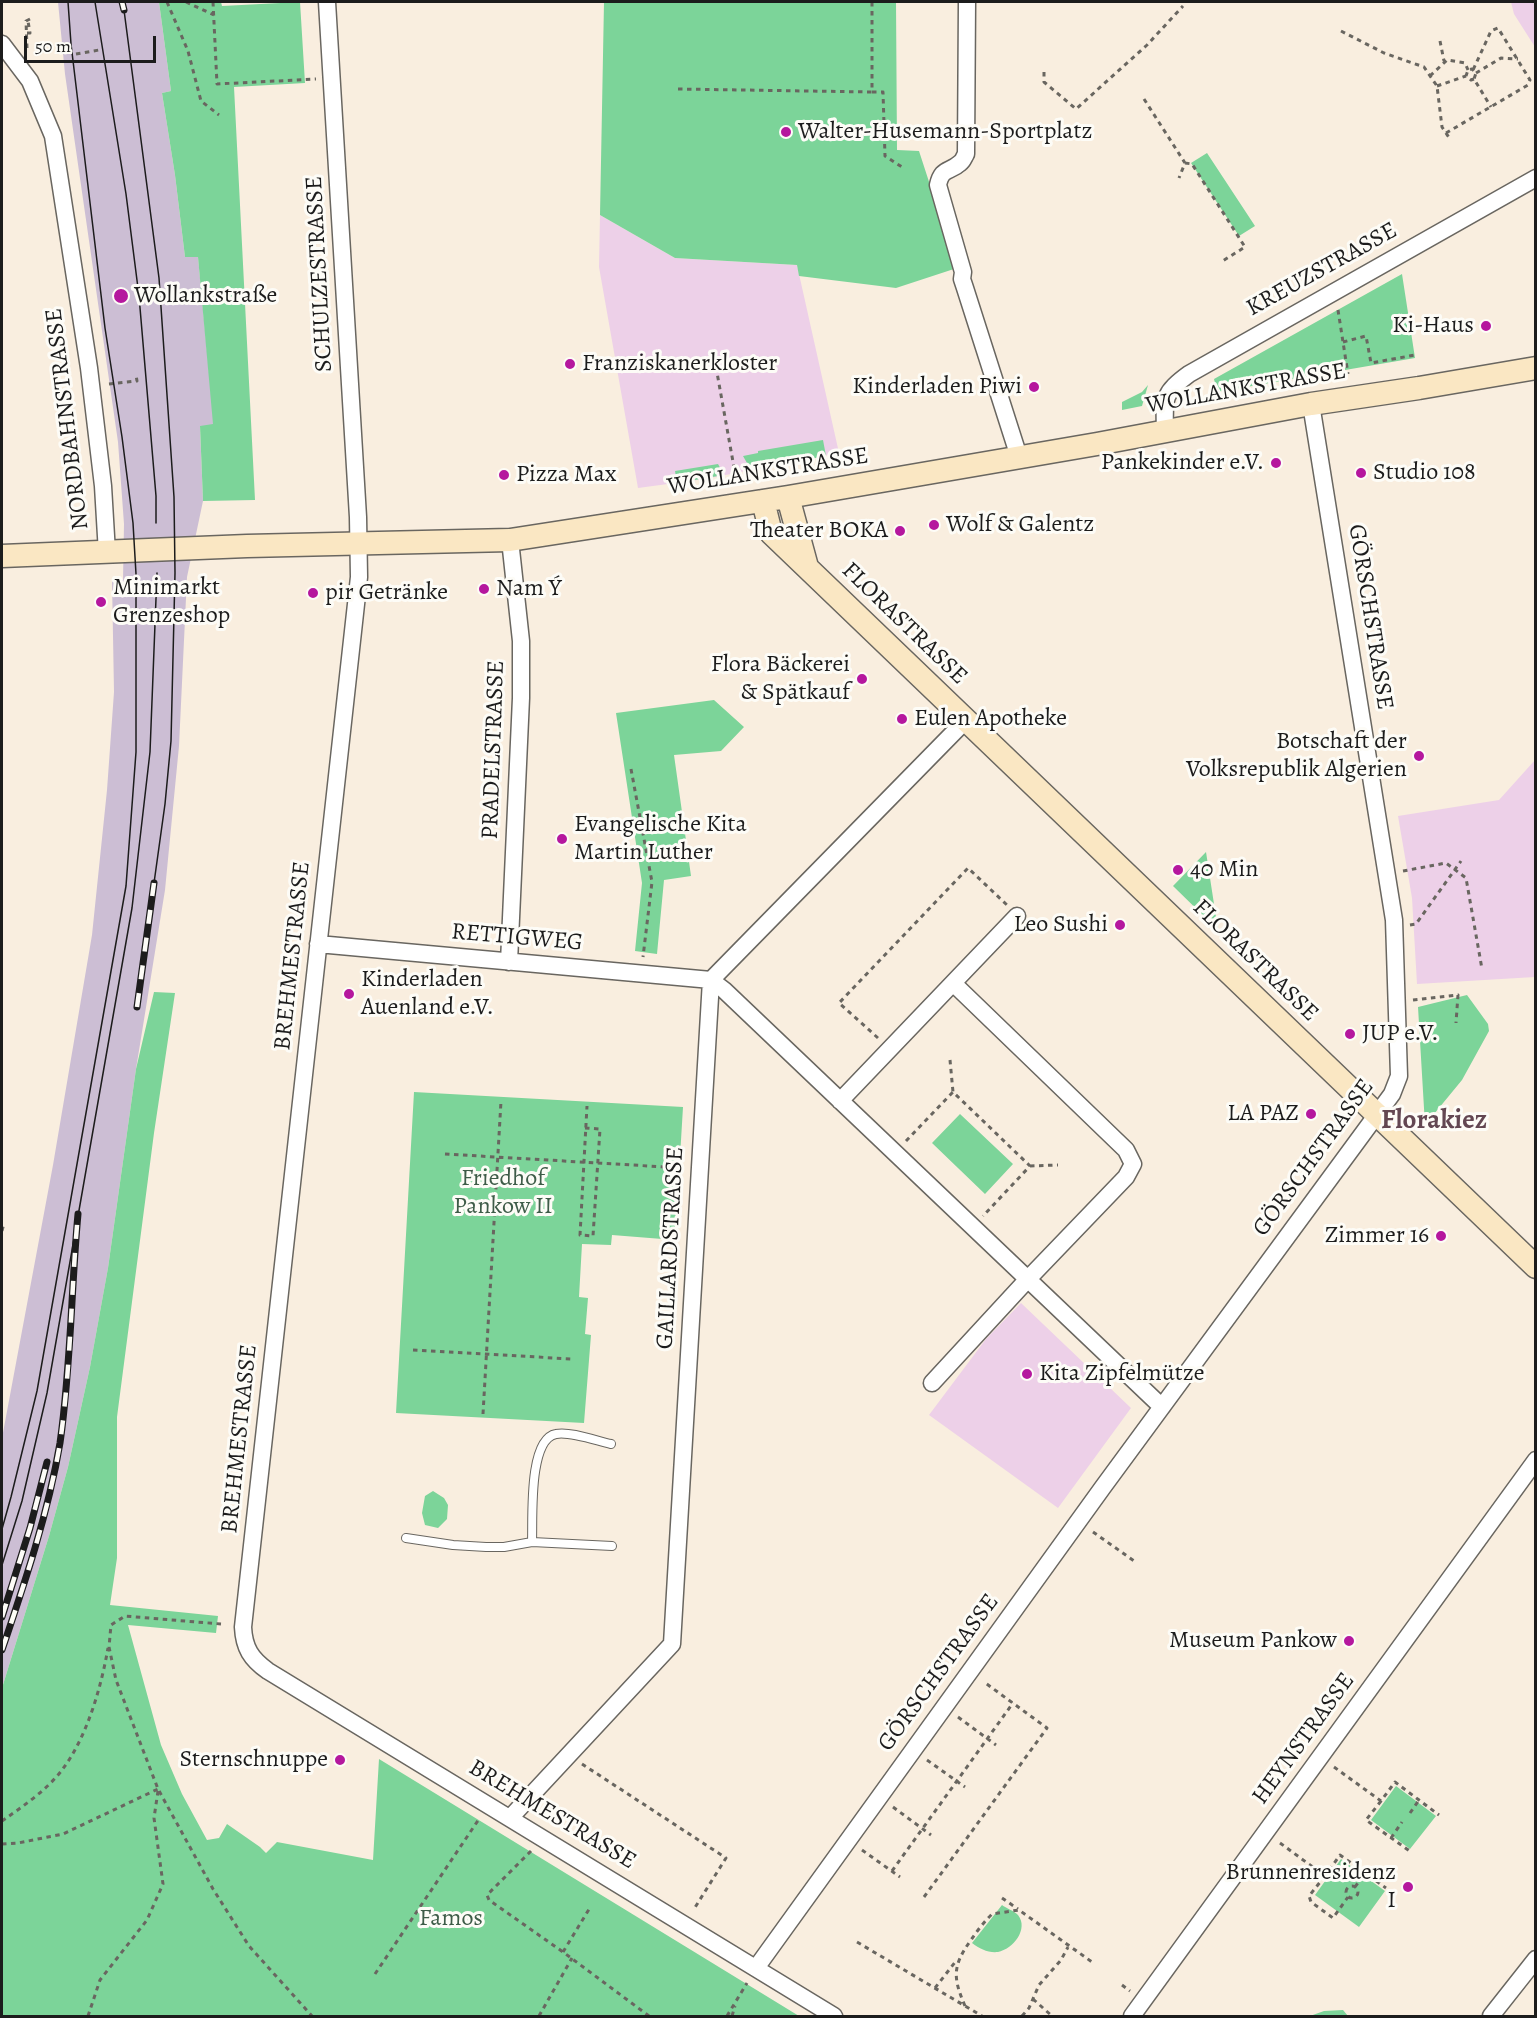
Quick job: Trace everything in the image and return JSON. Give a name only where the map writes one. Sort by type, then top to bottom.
[{"type":"main road","name":"WOLLANKSTRASSE","points":[[2,556],[510,540],[788,497],[1165,429],[1536,368]]},
{"type":"main road","name":"FLORASTRASSE","points":[[788,497],[807,569]]},
{"type":"main road","name":"FLORASTRASSE","points":[[763,501],[771,533],[807,569],[1536,1267]]},
{"type":"street","name":"SCHULZESTRASSE","points":[[327,2],[359,543]]},
{"type":"street","points":[[967,2],[966,154],[960,163],[945,170],[938,185],[963,272],[962,279],[1019,457]]},
{"type":"street","name":"NORDBAHNSTRASSE","points":[[2,44],[30,81],[53,136],[89,368],[103,486],[107,553]]},
{"type":"street","name":"KREUZSTRASSE","points":[[1165,429],[1164,405],[1167,395],[1173,386],[1189,374],[1536,178]]},
{"type":"street","name":"GÖRSCHSTRASSE","points":[[752,1975],[1162,1407],[1392,1094],[1399,1076],[1394,920],[1311,404]]},
{"type":"street","name":"PRADELSTRASSE","points":[[509,962],[521,698],[521,640],[510,540]]},
{"type":"street","name":"BREHMESTRASSE","points":[[359,543],[359,577],[243,1639],[248,1653],[268,1671],[510,1818],[752,1975],[834,2016]]},
{"type":"street","points":[[966,720],[711,980],[1162,1407]]},
{"type":"street","points":[[840,1101],[1017,916]]},
{"type":"street","name":"RETTIGWEG","points":[[318,944],[711,980]]},
{"type":"street","name":"GAILLARDSTRASSE","points":[[510,1818],[672,1644],[711,980]]},
{"type":"street","points":[[932,1383],[1126,1178],[1133,1164],[1126,1150],[954,984]]},
{"type":"street","name":"HEYNSTRASSE","points":[[1132,2016],[1536,1460]]},
{"type":"street","points":[[1491,2016],[1536,1959]]},
{"type":"lane","points":[[532,1542],[535,1469],[544,1440],[554,1434],[562,1433],[611,1443]]},
{"type":"lane","points":[[406,1538],[486,1547],[504,1547],[532,1542],[612,1546]]},
{"type":"path","points":[[168,2],[188,51],[201,101],[219,115]]},
{"type":"path","points":[[186,2],[214,15]]},
{"type":"path","points":[[213,2],[217,84],[332,78]]},
{"type":"path","points":[[872,2],[872,92]]},
{"type":"path","points":[[1044,72],[1044,82],[1076,110],[1147,45],[1183,6]]},
{"type":"path","points":[[27,48],[26,21],[29,20]]},
{"type":"path","points":[[1446,133],[1491,107],[1528,85],[1530,80],[1498,28],[1491,31],[1473,71],[1474,79],[1491,107]]},
{"type":"path","points":[[1341,31],[1384,53],[1424,68],[1437,86],[1442,127],[1450,139]]},
{"type":"path","points":[[1440,41],[1444,61]]},
{"type":"path","points":[[76,54],[87,50],[99,50]]},
{"type":"path","points":[[1437,86],[1466,76],[1501,58],[1518,59]]},
{"type":"path","points":[[1430,76],[1444,61]]},
{"type":"path","points":[[1444,61],[1465,63],[1473,71]]},
{"type":"path","points":[[1466,76],[1471,80],[1474,79]]},
{"type":"path","points":[[678,89],[883,92],[885,156],[905,169]]},
{"type":"path","points":[[1144,99],[1185,163],[1192,164],[1245,247],[1221,262]]},
{"type":"path","points":[[1179,178],[1185,163]]},
{"type":"path","points":[[1337,306],[1348,374]]},
{"type":"path","points":[[1343,342],[1366,336],[1371,363],[1415,355]]},
{"type":"path","points":[[703,369],[717,366],[735,473]]},
{"type":"path","points":[[107,384],[137,381],[136,375]]},
{"type":"path","points":[[631,769],[652,882],[643,958]]},
{"type":"path","points":[[1408,925],[1416,924],[1461,861]]},
{"type":"path","points":[[1401,871],[1446,864],[1466,878],[1482,969]]},
{"type":"path","points":[[890,1050],[839,1003],[863,977],[968,868],[1017,916]]},
{"type":"path","points":[[1413,1000],[1458,995],[1456,1023]]},
{"type":"path","points":[[950,1060],[953,1092],[1030,1166]]},
{"type":"path","points":[[894,1153],[953,1092]]},
{"type":"path","points":[[483,1414],[501,1101]]},
{"type":"path","points":[[585,1128],[600,1129],[593,1236],[580,1235],[585,1128],[587,1106]]},
{"type":"path","points":[[445,1154],[680,1167]]},
{"type":"path","points":[[972,1228],[1030,1166],[1058,1165]]},
{"type":"path","points":[[2,1231],[4,1223]]},
{"type":"path","points":[[413,1350],[572,1359]]},
{"type":"path","points":[[1093,1532],[1137,1563]]},
{"type":"path","points":[[2,1821],[62,1770],[74,1750],[99,1691],[109,1647],[111,1625],[125,1616],[221,1624]]},
{"type":"path","points":[[109,1647],[116,1680],[158,1789],[213,1889],[249,1946],[312,2016]]},
{"type":"path","points":[[924,1897],[1047,1728],[984,1682]]},
{"type":"path","points":[[892,1871],[1013,1704]]},
{"type":"path","points":[[958,1717],[996,1745]]},
{"type":"path","points":[[927,1760],[965,1787]]},
{"type":"path","points":[[580,1763],[726,1858],[694,1910]]},
{"type":"path","points":[[1334,1767],[1381,1801]]},
{"type":"path","points":[[1411,1852],[1366,1821],[1395,1782],[1438,1815]]},
{"type":"path","points":[[2,1844],[63,1834],[158,1789]]},
{"type":"path","points":[[88,2016],[100,1980],[147,1920],[163,1884],[154,1818],[158,1789]]},
{"type":"path","points":[[1410,1813],[1419,1800]]},
{"type":"path","points":[[893,1807],[931,1835]]},
{"type":"path","points":[[375,1974],[479,1818]]},
{"type":"path","points":[[1391,1838],[1402,1822]]},
{"type":"path","points":[[1280,1843],[1325,1876]]},
{"type":"path","points":[[862,1850],[900,1877]]},
{"type":"path","points":[[531,1851],[487,1895],[489,1900],[649,2016]]},
{"type":"path","points":[[1348,1897],[1333,1918],[1311,1902],[1309,1896],[1340,1855],[1386,1888]]},
{"type":"path","points":[[1355,1887],[1365,1873]]},
{"type":"path","points":[[1348,1897],[1347,1889],[1355,1887]]},
{"type":"path","points":[[1348,1897],[1356,1896],[1358,1893],[1355,1887]]},
{"type":"path","points":[[1002,1898],[1092,1962]]},
{"type":"path","points":[[563,1952],[591,1906]]},
{"type":"path","points":[[935,1988],[992,1914],[1019,1910]]},
{"type":"path","points":[[857,1942],[982,2016]]},
{"type":"path","points":[[1022,2016],[1029,2008],[1039,1985],[1061,1960],[1068,1947]]},
{"type":"path","points":[[959,1957],[955,1970],[957,1988],[965,2006]]},
{"type":"path","points":[[539,2016],[572,1958]]},
{"type":"path","points":[[727,2016],[752,1975]]},
{"type":"path","points":[[1122,1985],[1130,1990]]},
{"type":"path","points":[[1033,1999],[1052,2016]]},
{"type":"path","points":[[732,2016],[737,2001]]},
{"type":"shaded area","points":[[58,2],[159,2],[171,91],[162,93],[185,257],[198,257],[214,425],[200,427],[203,501],[187,577],[179,746],[165,890],[136,1069],[108,1268],[90,1367],[68,1467],[2,1688],[2,1438],[53,1165],[92,935],[107,790],[114,692],[112,580],[123,580],[124,524],[118,442],[65,74]]},
{"type":"shaded area","points":[[1511,2],[1535,2],[1535,47],[1514,14]]},
{"type":"shaded area","points":[[600,215],[675,258],[797,265],[839,453],[705,479],[638,488],[599,267]]},
{"type":"shaded area","points":[[1535,760],[1535,977],[1417,984],[1412,898],[1398,816],[1499,800]]},
{"type":"shaded area","name":"Kita Zipfelmütze","points":[[1021,1303],[1131,1408],[1058,1508],[929,1415],[986,1339]]},
{"type":"green space","points":[[159,2],[221,2],[222,6],[300,2],[305,83],[234,87],[255,500],[203,501],[200,426],[213,424],[198,257],[185,257],[162,93],[171,91]]},
{"type":"green space","name":"Walter-Husemann-Sportplatz","points":[[604,2],[896,2],[897,150],[919,151],[957,268],[896,288],[799,276],[797,265],[675,258],[600,215]]},
{"type":"green space","points":[[1207,153],[1255,226],[1239,236],[1191,163]]},
{"type":"green space","points":[[1402,274],[1415,358],[1217,392],[1214,379]]},
{"type":"green space","points":[[1148,385],[1142,406],[1122,410],[1122,402],[1142,392]]},
{"type":"green space","points":[[823,440],[826,456],[751,470],[743,456],[758,453],[758,451]]},
{"type":"green space","points":[[718,464],[724,475],[677,483],[675,471]]},
{"type":"green space","points":[[714,700],[744,727],[721,751],[674,755],[691,876],[664,880],[657,954],[635,951],[642,883],[616,713]]},
{"type":"green space","points":[[1206,852],[1218,930],[1173,886]]},
{"type":"green space","name":"Famos","points":[[154,992],[175,993],[154,1133],[117,1417],[117,1558],[110,1605],[218,1616],[216,1633],[128,1625],[161,1745],[182,1794],[207,1840],[219,1838],[227,1824],[266,1853],[277,1842],[373,1860],[379,1759],[799,2016],[2,2016],[2,1688],[68,1467],[90,1367],[108,1268],[136,1069]]},
{"type":"green space","points":[[1467,995],[1488,1024],[1489,1031],[1462,1080],[1425,1125],[1418,1007]]},
{"type":"green space","name":"Friedhof Pankow II","points":[[414,1092],[683,1107],[675,1240],[612,1235],[611,1245],[582,1244],[579,1297],[588,1298],[585,1334],[591,1335],[584,1423],[396,1413]]},
{"type":"green space","points":[[960,1114],[1013,1164],[985,1194],[932,1143]]},
{"type":"green space","points":[[433,1491],[444,1498],[448,1505],[447,1519],[438,1528],[425,1525],[422,1513],[425,1496]]},
{"type":"green space","points":[[1396,1786],[1436,1816],[1410,1849],[1371,1820]]},
{"type":"green space","points":[[1341,1859],[1385,1891],[1359,1927],[1315,1895]]},
{"type":"green space","points":[[1002,1905],[1018,1915],[1021,1920],[1022,1926],[1018,1938],[1004,1950],[994,1952],[984,1950],[972,1943]]},
{"type":"green space","points":[[1343,2010],[1348,2016],[1310,2016],[1324,2011]]},
{"type":"tram line","points":[[2,1529],[37,1391],[126,886],[136,752],[136,574],[133,523],[105,328],[68,2]]},
{"type":"tram line","points":[[95,2],[126,194],[139,296],[156,496],[156,523]]},
{"type":"tram line","points":[[124,10],[159,278],[174,497],[175,573],[171,741],[154,883]]},
{"type":"tram line","points":[[2,1565],[22,1501],[47,1393],[132,908],[150,752],[157,573]]},
{"type":"railway","points":[[122,2],[124,10]]},
{"type":"railway","points":[[137,1007],[154,883]]},
{"type":"railway","points":[[2,1650],[42,1522],[60,1443],[78,1214]]},
{"type":"railway","points":[[2,1617],[30,1528],[47,1462]]},
{"type":"place","name":"Walter-Husemann-Sportplatz","points":[[786,132]]},
{"type":"place","name":"Wollankstraße","points":[[121,296]]},
{"type":"place","name":"Ki-Haus","points":[[1486,326]]},
{"type":"place","name":"Franziskanerkloster","points":[[570,364]]},
{"type":"place","name":"Kinderladen Piwi","points":[[1034,387]]},
{"type":"place","name":"Pankekinder e.V.","points":[[1276,463]]},
{"type":"place","name":"Studio 108","points":[[1361,473]]},
{"type":"place","name":"Pizza Max","points":[[504,475]]},
{"type":"place","name":"Wolf & Galentz","points":[[934,525]]},
{"type":"place","name":"Theater BOKA","points":[[900,531]]},
{"type":"place","name":"Nam Ý","points":[[484,589]]},
{"type":"place","name":"pir Getränke","points":[[313,593]]},
{"type":"place","name":"Minimarkt Grenzeshop","points":[[101,602]]},
{"type":"place","name":"Flora Bäckerei & Spätkauf","points":[[862,679]]},
{"type":"place","name":"Eulen Apotheke","points":[[902,719]]},
{"type":"place","name":"Botschaft der Volksrepublik Algerien","points":[[1419,756]]},
{"type":"place","name":"Evangelische Kita Martin Luther","points":[[562,839]]},
{"type":"place","name":"40 Min","points":[[1178,870]]},
{"type":"place","name":"Leo Sushi","points":[[1120,925]]},
{"type":"place","name":"Kinderladen Auenland e.V.","points":[[349,994]]},
{"type":"place","name":"JUP e.V.","points":[[1350,1034]]},
{"type":"place","name":"LA PAZ","points":[[1311,1114]]},
{"type":"place","name":"Zimmer 16","points":[[1441,1236]]},
{"type":"place","name":"Kita Zipfelmütze","points":[[1027,1374]]},
{"type":"place","name":"Museum Pankow","points":[[1349,1641]]},
{"type":"place","name":"Sternschnuppe","points":[[340,1760]]},
{"type":"place","name":"Brunnenresidenz I","points":[[1408,1887]]},
{"type":"district","name":"Florakiez","points":[[1434,1121]]}]
